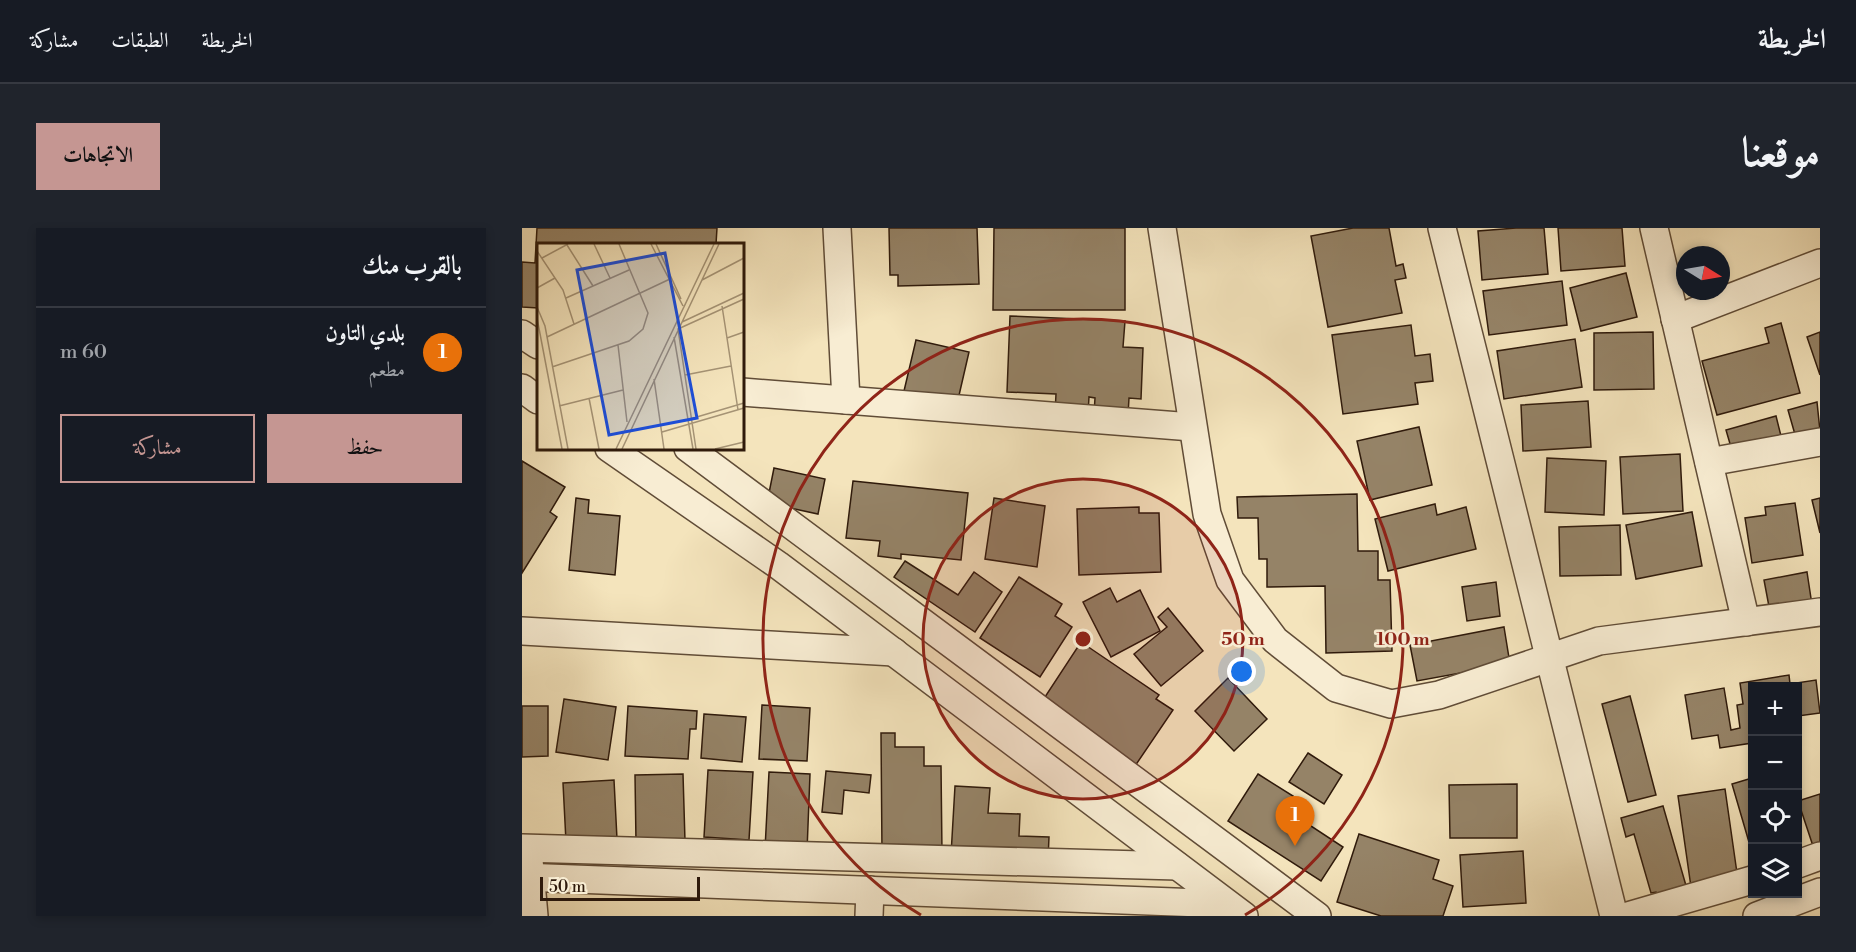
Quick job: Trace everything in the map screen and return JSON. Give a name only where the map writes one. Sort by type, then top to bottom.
[{"type":"street","points":[[837,228],[846,400]]},
{"type":"street","points":[[1162,228],[1207,514],[1230,580],[1275,640],[1336,688],[1391,704],[1439,695],[1599,641],[1820,612]]},
{"type":"street","points":[[1442,228],[1614,916]]},
{"type":"street","points":[[1654,228],[1746,622]]},
{"type":"street","points":[[1675,319],[1820,263]]},
{"type":"street","points":[[522,334],[537,344]]},
{"type":"street","points":[[522,388],[537,399]]},
{"type":"street","points":[[744,392],[1192,427]]},
{"type":"street","points":[[1708,462],[1820,442]]},
{"type":"street","points":[[612,450],[778,565],[1177,866],[1234,912]]},
{"type":"street","points":[[691,450],[1317,916]]},
{"type":"street","points":[[522,631],[894,652]]},
{"type":"street","points":[[534,916],[526,877],[525,848],[1177,866]]},
{"type":"street","points":[[1802,862],[1820,856]]},
{"type":"street","points":[[526,877],[869,903],[1234,912]]},
{"type":"street","points":[[1628,916],[1748,881]]},
{"type":"street","points":[[1757,916],[1820,892]]},
{"type":"building","points":[[537,228],[717,228],[716,243],[537,243],[537,308],[522,307],[522,262],[535,263]]},
{"type":"building","points":[[889,228],[977,228],[979,284],[898,286],[898,275],[890,275]]},
{"type":"building","points":[[994,228],[1125,228],[1125,310],[993,310]]},
{"type":"building","points":[[1353,228],[1389,228],[1396,266],[1403,264],[1406,278],[1395,280],[1402,313],[1328,327],[1311,236]]},
{"type":"building","points":[[1544,228],[1548,274],[1482,280],[1478,231]]},
{"type":"building","points":[[1558,228],[1622,228],[1625,266],[1561,271]]},
{"type":"building","points":[[1626,273],[1637,317],[1581,331],[1570,288]]},
{"type":"building","points":[[1562,281],[1567,325],[1489,335],[1483,291]]},
{"type":"building","points":[[1010,316],[1125,321],[1123,347],[1143,348],[1141,399],[1129,398],[1128,415],[1094,414],[1095,398],[1089,397],[1088,414],[1055,413],[1056,394],[1007,392]]},
{"type":"building","points":[[1781,323],[1800,393],[1717,415],[1702,361],[1769,343],[1765,328]]},
{"type":"building","points":[[1411,325],[1415,356],[1430,354],[1433,381],[1415,383],[1418,404],[1343,414],[1332,335]]},
{"type":"building","points":[[1653,332],[1654,389],[1594,390],[1594,333]]},
{"type":"building","points":[[1820,332],[1820,375],[1807,337]]},
{"type":"building","points":[[1575,339],[1582,387],[1504,399],[1497,351]]},
{"type":"building","points":[[916,340],[969,352],[957,404],[904,391]]},
{"type":"building","points":[[1588,401],[1591,447],[1523,451],[1521,405]]},
{"type":"building","points":[[1817,402],[1820,431],[1796,438],[1788,410]]},
{"type":"building","points":[[1776,416],[1782,440],[1733,454],[1726,430]]},
{"type":"building","points":[[1419,427],[1432,485],[1370,500],[1357,441]]},
{"type":"building","points":[[1680,454],[1683,511],[1623,514],[1620,457]]},
{"type":"building","points":[[1547,458],[1606,461],[1604,515],[1545,512]]},
{"type":"building","points":[[522,461],[565,487],[550,512],[557,517],[522,573]]},
{"type":"building","points":[[774,468],[825,479],[818,514],[767,503]]},
{"type":"building","points":[[853,481],[968,493],[961,560],[901,554],[901,559],[878,556],[880,541],[846,538]]},
{"type":"building","points":[[1357,494],[1358,551],[1378,551],[1378,580],[1390,580],[1392,651],[1326,653],[1325,586],[1267,587],[1267,559],[1259,559],[1258,518],[1238,518],[1237,497]]},
{"type":"building","points":[[576,498],[589,500],[588,513],[620,516],[615,575],[569,570]]},
{"type":"building","points":[[994,498],[1045,506],[1037,567],[985,559]]},
{"type":"building","points":[[1820,498],[1820,533],[1812,500]]},
{"type":"building","points":[[1795,503],[1803,555],[1752,563],[1745,518],[1766,515],[1765,507]]},
{"type":"building","points":[[1435,504],[1437,515],[1466,507],[1476,549],[1388,571],[1375,519]]},
{"type":"building","points":[[1139,507],[1139,513],[1159,513],[1161,572],[1079,575],[1077,509]]},
{"type":"building","points":[[1692,512],[1702,566],[1636,579],[1626,525]]},
{"type":"building","points":[[1620,525],[1621,575],[1560,576],[1559,527]]},
{"type":"building","points":[[905,561],[958,595],[974,572],[1002,592],[975,632],[894,577]]},
{"type":"building","points":[[1807,572],[1812,605],[1770,612],[1764,580]]},
{"type":"building","points":[[1019,577],[1062,604],[1055,616],[1072,627],[1040,677],[980,638]]},
{"type":"building","points":[[1496,582],[1500,616],[1467,621],[1462,587]]},
{"type":"building","points":[[1110,588],[1117,602],[1140,590],[1160,631],[1111,657],[1083,602]]},
{"type":"building","points":[[1168,608],[1203,651],[1161,686],[1134,654],[1167,627],[1158,617]]},
{"type":"building","points":[[1504,627],[1510,664],[1417,681],[1410,645]]},
{"type":"building","points":[[1081,642],[1159,695],[1156,699],[1173,710],[1135,766],[1041,703]]},
{"type":"building","points":[[1789,675],[1790,682],[1748,682],[1748,744],[1720,748],[1718,735],[1692,739],[1685,695],[1724,688],[1731,730],[1740,728],[1737,705],[1743,704],[1740,683]]},
{"type":"building","points":[[1228,678],[1267,719],[1234,751],[1195,711]]},
{"type":"building","points":[[1816,680],[1820,713],[1802,715],[1802,682]]},
{"type":"building","points":[[1630,696],[1656,795],[1628,802],[1602,704]]},
{"type":"building","points":[[564,699],[616,707],[608,760],[556,752]]},
{"type":"building","points":[[762,705],[810,708],[807,761],[759,759]]},
{"type":"building","points":[[522,706],[548,706],[548,756],[522,757]]},
{"type":"building","points":[[628,706],[697,711],[696,729],[690,729],[688,759],[625,756]]},
{"type":"building","points":[[704,714],[746,717],[742,762],[701,758]]},
{"type":"building","points":[[881,733],[895,733],[895,747],[924,747],[924,766],[941,766],[942,853],[882,853]]},
{"type":"building","points":[[1308,753],[1342,775],[1324,804],[1289,782]]},
{"type":"building","points":[[708,770],[753,772],[749,840],[704,837]]},
{"type":"building","points":[[826,771],[871,775],[869,793],[844,790],[842,814],[822,812]]},
{"type":"building","points":[[769,772],[810,774],[807,851],[765,849]]},
{"type":"building","points":[[683,774],[685,841],[636,842],[635,775]]},
{"type":"building","points":[[1258,774],[1293,796],[1285,809],[1343,847],[1321,881],[1228,821]]},
{"type":"building","points":[[1748,779],[1748,839],[1732,784]]},
{"type":"building","points":[[614,780],[617,839],[566,842],[563,783]]},
{"type":"building","points":[[1517,784],[1517,838],[1450,838],[1449,785]]},
{"type":"building","points":[[955,786],[990,788],[988,813],[1020,814],[1019,836],[1049,837],[1048,860],[951,855]]},
{"type":"building","points":[[1725,789],[1738,880],[1691,887],[1678,796]]},
{"type":"building","points":[[1820,794],[1820,847],[1814,849],[1802,813],[1802,800]]},
{"type":"building","points":[[1663,806],[1689,896],[1660,904],[1656,892],[1651,893],[1634,834],[1626,837],[1621,818]]},
{"type":"building","points":[[1359,834],[1439,860],[1433,879],[1453,886],[1443,916],[1381,916],[1337,902]]},
{"type":"building","points":[[1523,851],[1526,903],[1463,907],[1460,855]]},
{"type":"place","name":"بلدي التاون","points":[[1295,846]]}]
